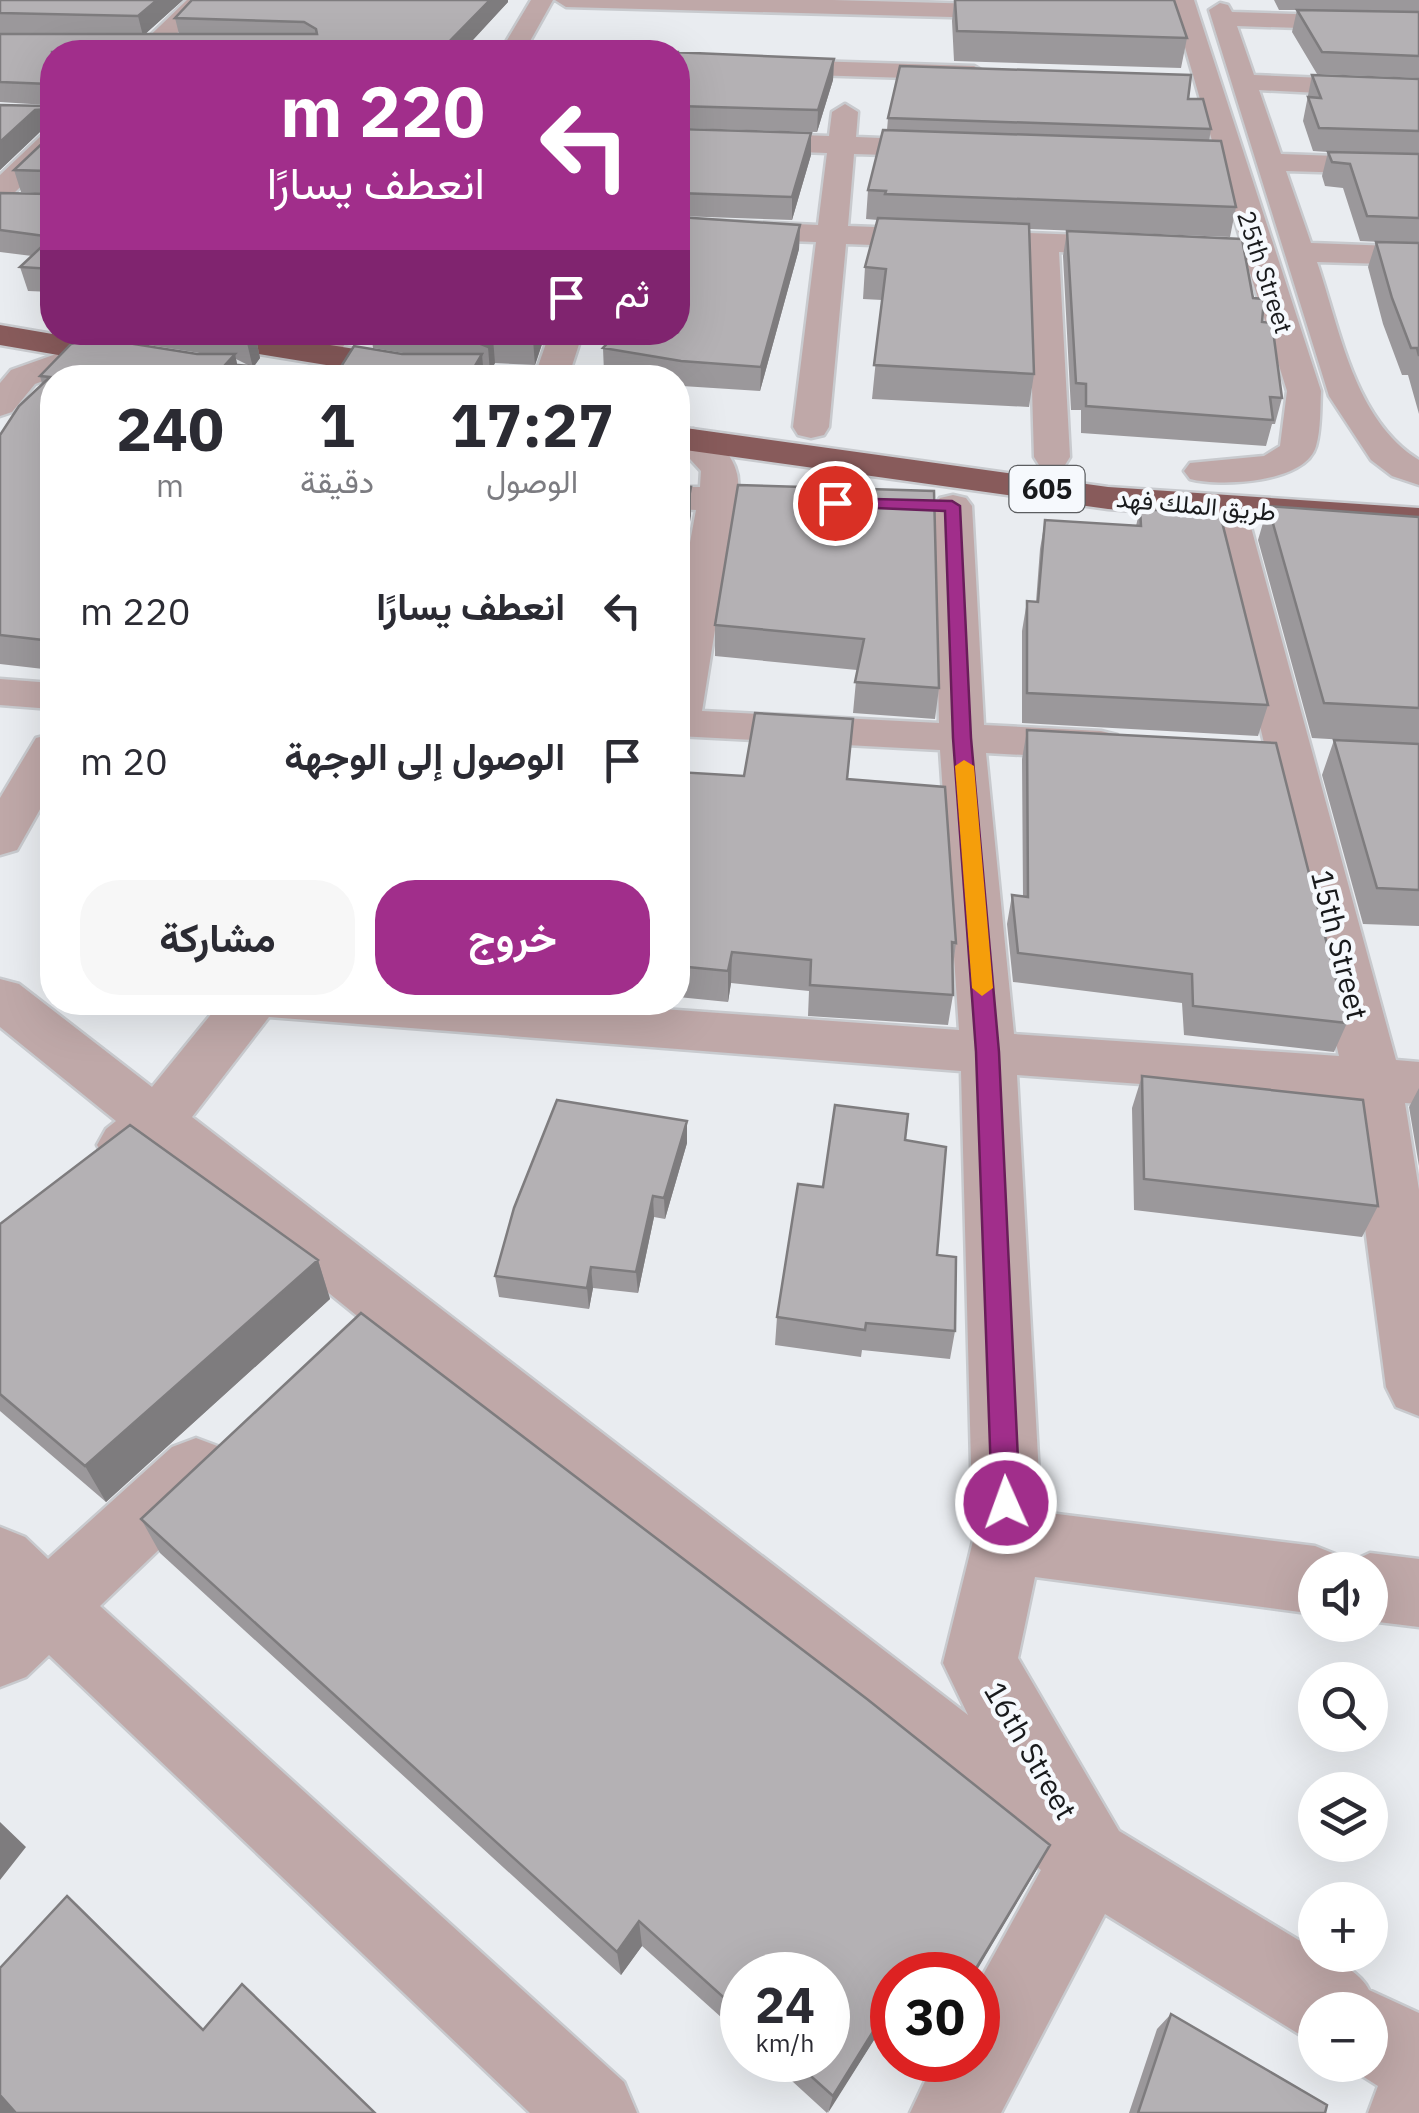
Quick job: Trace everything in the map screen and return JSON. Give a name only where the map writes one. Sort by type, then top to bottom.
[{"type":"highway","points":[[0,336],[40,343]]},
{"type":"highway","points":[[51,345],[90,352],[300,345]]},
{"type":"highway","points":[[333,345],[417,365]]},
{"type":"highway","name":"طريق الملك فهد","points":[[690,429],[810,427],[1090,461]]},
{"type":"highway","name":"طريق الملك فهد","points":[[690,431],[976,494],[1419,488]]},
{"type":"highway","name":"طريق الملك فهد","points":[[1166,467],[1215,490],[1419,520]]},
{"type":"street","points":[[158,40],[200,0]]},
{"type":"street","points":[[519,40],[542,0]]},
{"type":"street","points":[[566,0],[1185,8]]},
{"type":"street","points":[[810,427],[856,4]]},
{"type":"street","name":"25th Street","points":[[1185,8],[1196,80],[1219,158],[1258,251],[1304,391],[1304,422],[1298,448],[1287,460],[1215,490]]},
{"type":"street","points":[[1220,9],[1419,25]]},
{"type":"street","name":"25th Street","points":[[1220,9],[1346,396],[1368,437],[1391,462],[1419,474]]},
{"type":"street","points":[[690,64],[1008,74]]},
{"type":"street","points":[[1246,82],[1419,90]]},
{"type":"street","points":[[690,140],[977,150]]},
{"type":"street","points":[[0,191],[40,152]]},
{"type":"street","points":[[1272,162],[1419,167]]},
{"type":"street","points":[[0,204],[35,205]]},
{"type":"street","points":[[690,228],[1258,251]]},
{"type":"street","points":[[1043,244],[1052,458]]},
{"type":"street","points":[[1301,252],[1419,256]]},
{"type":"street","points":[[46,365],[90,352]]},
{"type":"street","points":[[0,404],[12,375],[40,367]]},
{"type":"street","points":[[1304,391],[1312,438],[1324,444],[1362,440],[1346,410],[1346,396]]},
{"type":"street","points":[[690,437],[720,470],[690,656]]},
{"type":"street","name":"15th Street","points":[[1215,490],[1290,756],[1396,1081],[1419,1387]]},
{"type":"street","points":[[894,504],[976,494]]},
{"type":"street","name":"16th Street","points":[[976,494],[962,738],[988,1052],[1008,1541],[980,1663],[1091,1859]]},
{"type":"street","points":[[690,499],[835,503]]},
{"type":"street","points":[[0,692],[40,695]]},
{"type":"street","points":[[690,724],[1136,747]]},
{"type":"street","points":[[0,839],[40,769]]},
{"type":"street","points":[[0,998],[155,1123],[358,1320],[1091,1859],[1306,1992]]},
{"type":"street","points":[[78,1182],[155,1123],[242,1015]]},
{"type":"street","points":[[627,1015],[988,1052],[1396,1081]]},
{"type":"street","points":[[236,1433],[16,1606],[592,2113]]},
{"type":"street","points":[[1008,1541],[1298,1578]]},
{"type":"street","points":[[1388,1589],[1419,1593]]},
{"type":"street","points":[[954,2113],[1091,1859]]},
{"type":"street","points":[[1388,2043],[1419,2062]]},
{"type":"street","points":[[1412,2113],[1419,2092]]},
{"type":"building","points":[[0,0],[157,0],[138,16],[0,13]]},
{"type":"building","points":[[192,0],[490,0],[451,40],[40,40],[40,84],[0,82],[0,34],[317,34],[304,22],[175,18]]},
{"type":"building","points":[[955,0],[1174,0],[1187,38],[957,31]]},
{"type":"building","points":[[1297,10],[1419,12],[1419,56],[1322,52]]},
{"type":"building","points":[[690,53],[834,59],[818,110],[690,106]]},
{"type":"building","points":[[900,66],[1191,75],[1188,99],[1203,99],[1211,129],[888,118]]},
{"type":"building","points":[[1312,75],[1419,79],[1419,131],[1319,128],[1308,97],[1321,98]]},
{"type":"building","points":[[0,105],[40,106],[40,110],[0,142]]},
{"type":"building","points":[[690,129],[811,133],[792,197],[690,193]]},
{"type":"building","points":[[883,130],[1221,141],[1236,207],[885,194],[886,191],[868,190]]},
{"type":"building","points":[[40,145],[40,171],[14,170]]},
{"type":"building","points":[[1328,152],[1419,154],[1419,218],[1367,216],[1350,164],[1332,162]]},
{"type":"building","points":[[0,193],[40,194],[40,235],[0,230]]},
{"type":"building","points":[[690,218],[800,225],[761,367],[681,361],[603,348],[690,345]]},
{"type":"building","points":[[878,218],[1029,224],[1034,374],[874,365],[886,269],[865,267]]},
{"type":"building","points":[[1067,231],[1242,239],[1253,298],[1264,299],[1262,322],[1272,323],[1282,398],[1270,397],[1273,420],[1086,406],[1086,384],[1076,383]]},
{"type":"building","points":[[1376,242],[1419,243],[1419,356],[1417,348],[1411,348],[1392,298]]},
{"type":"building","points":[[40,248],[40,268],[20,267]]},
{"type":"building","points":[[70,345],[140,345],[197,354],[235,354],[226,364],[238,365],[51,365]]},
{"type":"building","points":[[354,346],[402,354],[482,354],[476,365],[342,365]]},
{"type":"building","points":[[40,386],[40,640],[0,635],[0,435],[19,406]]},
{"type":"building","points":[[738,485],[934,491],[939,688],[855,682],[864,639],[715,625]]},
{"type":"building","points":[[1268,506],[1419,517],[1419,708],[1324,703]]},
{"type":"building","points":[[1140,509],[1220,514],[1268,705],[1027,693],[1027,601],[1038,602],[1045,520],[1141,526]]},
{"type":"building","points":[[755,713],[853,719],[847,779],[945,787],[956,943],[952,942],[953,995],[810,985],[811,960],[732,952],[728,971],[690,967],[690,773],[744,776]]},
{"type":"building","points":[[1027,730],[1276,743],[1347,1023],[1193,1006],[1192,974],[1018,953],[1012,895],[1028,897]]},
{"type":"building","points":[[1334,740],[1419,744],[1419,890],[1377,888]]},
{"type":"building","points":[[1142,1076],[1363,1100],[1378,1206],[1144,1179]]},
{"type":"building","points":[[557,1100],[687,1121],[664,1198],[653,1196],[636,1272],[591,1267],[587,1288],[495,1276],[514,1208]]},
{"type":"building","points":[[835,1105],[908,1114],[905,1140],[946,1147],[937,1255],[956,1257],[955,1331],[866,1323],[865,1330],[777,1317],[798,1184],[823,1187]]},
{"type":"building","points":[[130,1125],[318,1260],[85,1466],[0,1394],[0,1224]]},
{"type":"building","points":[[361,1313],[867,1699],[1050,1845],[986,1952],[870,1952],[870,2036],[850,2069],[850,1952],[720,1952],[720,1994],[639,1921],[617,1952],[141,1519]]},
{"type":"building","points":[[67,1896],[203,2030],[242,1984],[375,2113],[16,2113],[0,2095],[0,1968]]},
{"type":"building","points":[[1171,2014],[1327,2105],[1325,2113],[1138,2113]]},
{"type":"building","points":[[817,2082],[842,2082],[833,2096]]},
{"type":"slow traffic","points":[[964,766],[982,988]]},
{"type":"route","points":[[835,503],[952,506],[962,738],[988,1052],[1006,1503]]}]
